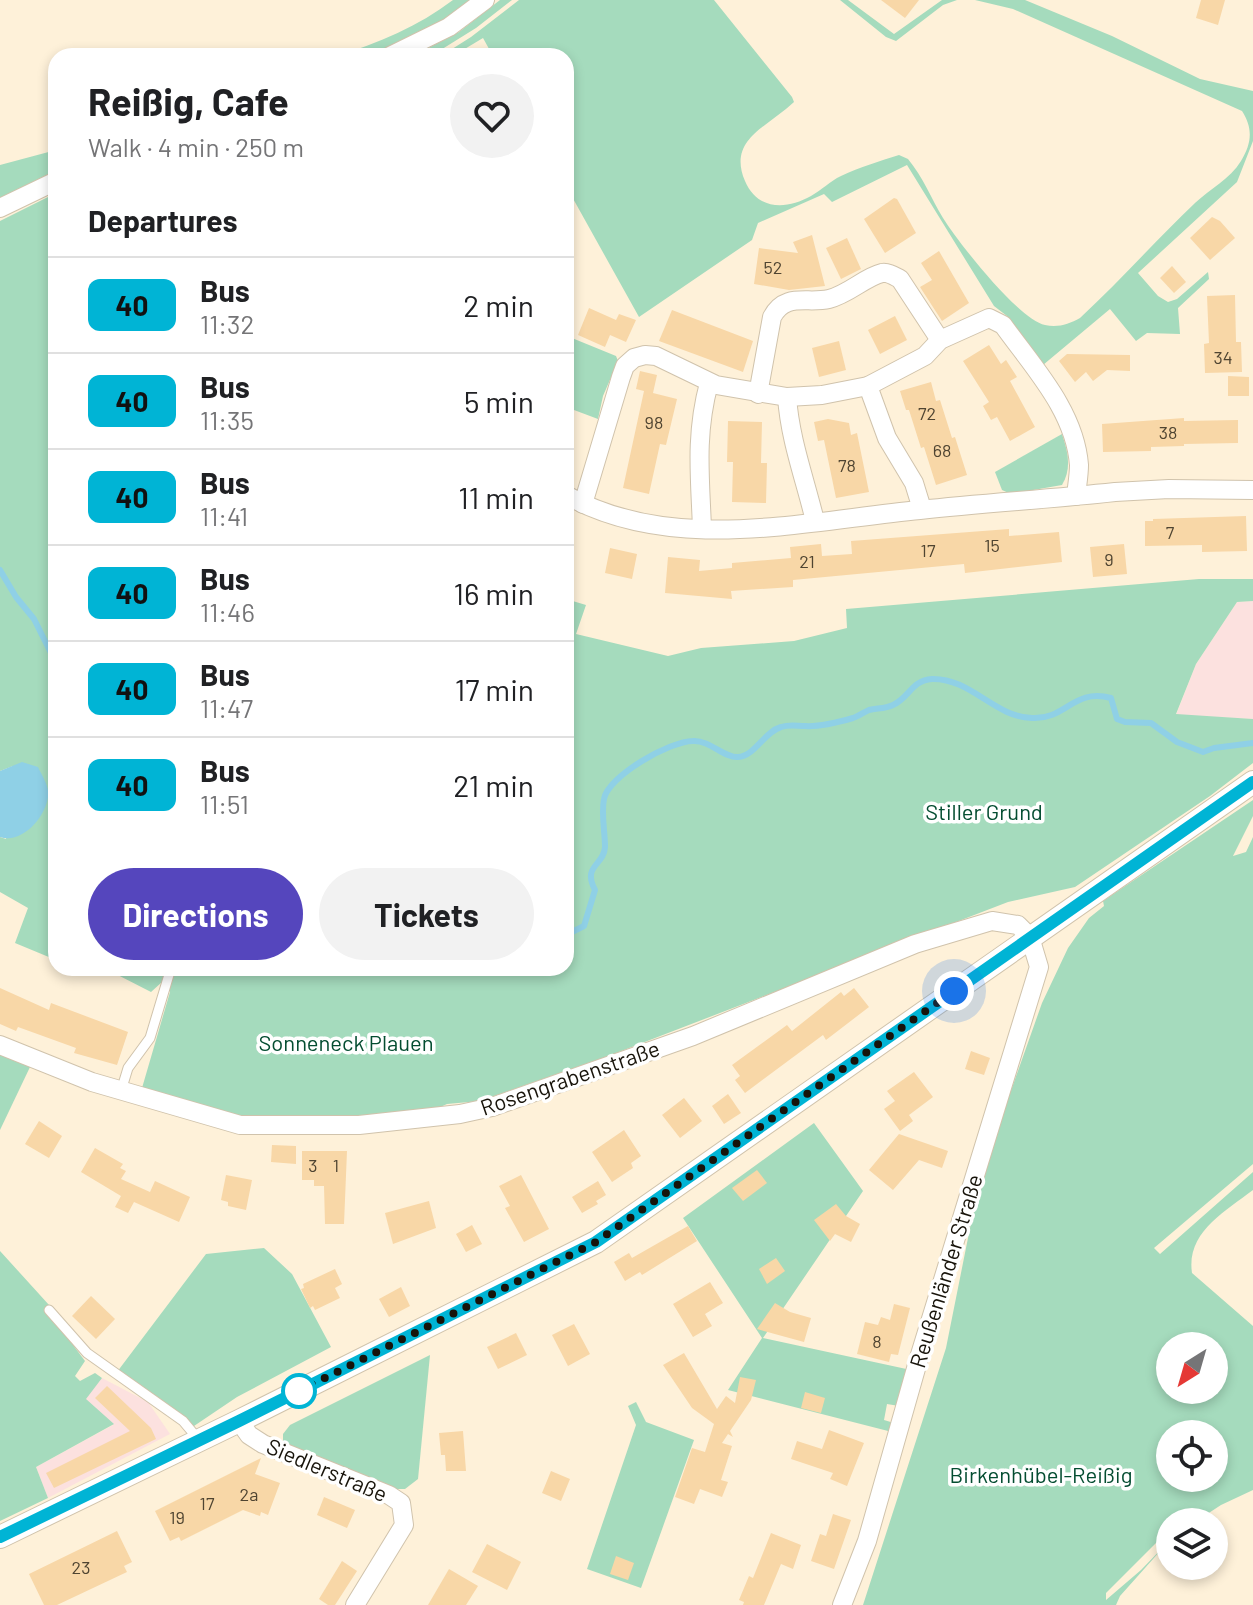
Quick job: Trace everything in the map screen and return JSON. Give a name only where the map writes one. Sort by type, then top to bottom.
[{"type":"street","points":[[406,48],[449,27],[485,0]]},
{"type":"street","points":[[0,208],[48,185]]},
{"type":"street","points":[[758,394],[772,317],[778,306],[785,302],[827,299],[845,294],[881,273],[900,279],[940,340]]},
{"type":"street","points":[[1076,496],[1079,468],[1076,443],[1060,405],[1003,325],[989,318],[940,340],[925,356],[868,386],[822,395],[787,397],[758,394],[709,383],[656,356],[634,358],[625,366],[574,500],[616,518],[639,523],[731,529],[922,509],[1169,489],[1253,490]]},
{"type":"street","points":[[702,528],[698,447],[702,409],[709,383]]},
{"type":"street","points":[[868,386],[887,438],[914,483],[922,509]]},
{"type":"street","points":[[787,397],[789,424],[815,521]]},
{"type":"street","points":[[0,1537],[596,1242],[1253,782]]},
{"type":"street","name":"Rosengrabenstraße","points":[[0,1045],[121,1091],[240,1125],[359,1125],[460,1114],[492,1107],[693,1036],[915,944],[992,921],[1018,925],[1030,937]]},
{"type":"street","name":"Reußenländer Straße","points":[[842,1605],[867,1541],[919,1358],[1039,967],[1030,937]]},
{"type":"street","name":"Siedlerstraße","points":[[239,1421],[249,1435],[263,1444],[389,1495],[401,1503],[405,1513],[404,1525],[355,1605]]},
{"type":"lane","points":[[121,1091],[128,1068],[150,1038],[169,976]]},
{"type":"lane","points":[[49,1310],[87,1353],[183,1421],[199,1440]]},
{"type":"shaded area","points":[[1253,601],[1253,719],[1176,715],[1196,664],[1237,602]]},
{"type":"shaded area","points":[[102,1378],[148,1402],[170,1434],[48,1498],[36,1467],[113,1425],[85,1399]]},
{"type":"green space","points":[[453,0],[478,0],[396,48],[360,48],[398,33]]},
{"type":"green space","points":[[500,0],[512,0],[444,48],[428,48],[459,32]]},
{"type":"green space","points":[[519,0],[714,0],[794,102],[753,135],[741,154],[745,181],[757,198],[773,205],[792,204],[811,196],[841,176],[899,155],[908,159],[943,218],[990,279],[1020,310],[1045,325],[1059,326],[1080,318],[1195,203],[1226,179],[1241,161],[1247,148],[1249,130],[1242,111],[1013,9],[975,0],[1025,0],[1112,36],[1200,79],[1253,91],[1253,141],[1237,182],[1138,273],[1158,296],[1168,302],[1177,299],[1208,272],[1209,279],[1178,308],[1180,334],[1147,333],[1136,341],[1110,309],[1043,365],[1007,316],[994,306],[907,165],[832,202],[824,194],[758,223],[752,240],[639,317],[574,200],[574,48],[489,48],[483,38],[466,48],[454,48]]},
{"type":"green space","points":[[840,0],[848,0],[894,34],[942,0],[957,0],[943,5],[896,41],[886,37]]},
{"type":"green space","points":[[48,152],[48,179],[0,202],[0,165]]},
{"type":"green space","points":[[48,197],[48,957],[15,943],[28,908],[0,892],[0,837],[6,839],[13,766],[0,771],[0,221]]},
{"type":"green space","points":[[574,339],[616,356],[618,361],[603,396],[598,419],[574,410]]},
{"type":"green space","points":[[1062,434],[1068,460],[1062,485],[1011,494],[1002,490],[995,472]]},
{"type":"green space","points":[[1199,579],[1253,579],[1253,601],[1237,602],[1196,664],[1176,714],[1253,719],[1253,763],[1210,796],[1075,887],[1008,902],[611,1055],[480,1101],[361,1120],[238,1115],[142,1088],[170,992],[162,982],[151,992],[120,976],[574,976],[574,601],[586,605],[576,634],[668,656],[701,648],[794,641],[847,628],[846,609]]},
{"type":"green space","name":"Birkenhübel-Reißig","points":[[1253,800],[1253,816],[1233,856],[1246,852],[1253,837],[1253,1164],[1154,1248],[1160,1254],[1253,1172],[1253,1190],[1219,1215],[1201,1235],[1195,1246],[1192,1273],[1253,1326],[1253,1490],[1216,1508],[1156,1508],[1156,1543],[1106,1593],[1106,1600],[1156,1556],[1120,1596],[1116,1605],[863,1605],[946,1348],[978,1188],[991,1147],[1042,1003],[1068,948],[1089,918],[1104,906],[1103,901]]},
{"type":"green space","points":[[0,1053],[30,1067],[0,1130]]},
{"type":"green space","points":[[814,1123],[863,1191],[763,1338],[911,1370],[899,1406],[887,1404],[884,1420],[894,1423],[892,1432],[728,1390],[762,1338],[683,1218]]},
{"type":"green space","points":[[264,1248],[292,1274],[331,1347],[237,1397],[194,1426],[189,1425],[169,1405],[117,1372],[206,1254]]},
{"type":"green space","points":[[0,1251],[79,1338],[73,1345],[85,1361],[75,1376],[80,1381],[95,1373],[102,1378],[86,1399],[114,1424],[36,1467],[48,1498],[0,1521]]},
{"type":"green space","points":[[430,1355],[418,1479],[405,1489],[393,1489],[291,1449],[283,1441],[283,1434],[290,1425]]},
{"type":"green space","points":[[636,1402],[646,1422],[694,1440],[641,1588],[587,1569],[636,1425],[628,1406]]},
{"type":"water","points":[[22,762],[38,767],[48,789],[46,805],[37,821],[24,833],[16,837],[0,837],[0,771]]},
{"type":"building","points":[[881,0],[919,0],[905,18]]},
{"type":"building","points":[[1201,0],[1225,0],[1218,25],[1196,18]]},
{"type":"building","points":[[894,198],[916,233],[885,253],[864,219]]},
{"type":"building","points":[[1212,217],[1220,221],[1235,238],[1210,260],[1190,238]]},
{"type":"building","points":[[812,235],[825,286],[789,290],[754,284],[759,248],[798,253],[793,242]]},
{"type":"building","points":[[847,238],[861,269],[841,279],[826,248]]},
{"type":"building","points":[[939,251],[969,303],[942,321],[920,287],[932,280],[921,263]]},
{"type":"building","points":[[1172,266],[1186,282],[1174,293],[1160,278]]},
{"type":"building","points":[[1235,295],[1236,342],[1241,342],[1242,372],[1205,373],[1204,344],[1209,343],[1207,296]]},
{"type":"building","points":[[589,308],[616,320],[619,314],[636,320],[626,342],[610,335],[605,347],[578,335]]},
{"type":"building","points":[[672,310],[753,341],[743,372],[659,341]]},
{"type":"building","points":[[895,316],[907,340],[880,354],[868,330]]},
{"type":"building","points":[[839,341],[846,370],[819,377],[812,348]]},
{"type":"building","points":[[989,345],[1001,364],[1006,360],[1017,377],[1010,381],[1035,427],[1010,441],[997,417],[991,420],[983,406],[989,402],[963,361]]},
{"type":"building","points":[[1067,354],[1130,355],[1130,371],[1107,370],[1093,381],[1086,372],[1075,382],[1059,361]]},
{"type":"building","points":[[640,371],[657,375],[653,393],[677,399],[666,445],[660,444],[649,494],[623,488],[644,391],[636,389]]},
{"type":"building","points":[[1228,376],[1249,377],[1249,396],[1228,396]]},
{"type":"building","points":[[931,382],[952,438],[955,437],[967,475],[936,485],[900,391]]},
{"type":"building","points":[[1184,418],[1184,421],[1238,420],[1238,443],[1184,444],[1151,447],[1151,451],[1103,452],[1102,424]]},
{"type":"building","points":[[828,419],[849,423],[851,435],[857,433],[869,492],[836,498],[824,440],[818,441],[814,422]]},
{"type":"building","points":[[728,421],[762,422],[761,463],[767,463],[766,503],[732,502],[733,462],[727,462]]},
{"type":"building","points":[[1246,516],[1247,551],[1202,552],[1202,545],[1145,546],[1145,521]]},
{"type":"building","points":[[1009,529],[1009,536],[1059,532],[1062,562],[965,573],[964,564],[793,580],[793,587],[731,591],[732,599],[665,593],[668,557],[700,560],[699,571],[732,568],[732,563],[791,558],[790,547],[821,544],[822,556],[852,554],[851,541]]},
{"type":"building","points":[[1124,544],[1127,574],[1093,577],[1090,547]]},
{"type":"building","points":[[610,548],[637,554],[632,579],[605,573]]},
{"type":"building","points":[[0,988],[49,1010],[51,1003],[128,1032],[117,1065],[74,1053],[76,1048],[18,1027],[16,1031],[0,1024]]},
{"type":"building","points":[[854,988],[869,1007],[826,1040],[823,1035],[745,1093],[735,1080],[740,1076],[732,1065],[787,1025],[792,1031],[841,992],[844,996]]},
{"type":"building","points":[[971,1051],[990,1058],[984,1075],[965,1069]]},
{"type":"building","points":[[914,1072],[933,1097],[909,1115],[913,1121],[900,1131],[884,1109],[895,1101],[887,1091]]},
{"type":"building","points":[[728,1094],[741,1113],[724,1124],[712,1106]]},
{"type":"building","points":[[684,1098],[702,1121],[680,1138],[662,1115]]},
{"type":"building","points":[[39,1121],[62,1136],[49,1158],[25,1144]]},
{"type":"building","points":[[624,1130],[641,1156],[631,1163],[633,1168],[612,1182],[592,1152]]},
{"type":"building","points":[[899,1134],[948,1151],[942,1168],[919,1160],[893,1190],[869,1170]]},
{"type":"building","points":[[272,1145],[296,1146],[296,1164],[271,1162]]},
{"type":"building","points":[[95,1148],[123,1164],[120,1168],[126,1171],[121,1179],[150,1192],[155,1181],[190,1197],[179,1222],[134,1202],[128,1213],[115,1207],[121,1196],[81,1172]]},
{"type":"building","points":[[302,1151],[347,1151],[344,1224],[325,1224],[324,1186],[314,1186],[314,1180],[302,1180]]},
{"type":"building","points":[[757,1170],[767,1183],[743,1201],[732,1188]]},
{"type":"building","points":[[226,1175],[252,1180],[246,1210],[228,1206],[228,1202],[221,1200]]},
{"type":"building","points":[[521,1175],[549,1229],[524,1242],[505,1208],[510,1206],[499,1186]]},
{"type":"building","points":[[598,1181],[606,1195],[582,1213],[572,1197]]},
{"type":"building","points":[[429,1201],[436,1228],[393,1244],[385,1213]]},
{"type":"building","points":[[836,1204],[846,1216],[860,1224],[851,1242],[835,1234],[830,1241],[814,1220]]},
{"type":"building","points":[[472,1225],[482,1244],[466,1252],[456,1234]]},
{"type":"building","points":[[688,1226],[697,1241],[642,1275],[640,1272],[625,1281],[614,1262],[629,1253],[632,1258]]},
{"type":"building","points":[[776,1258],[785,1271],[767,1284],[759,1269]]},
{"type":"building","points":[[335,1269],[342,1284],[335,1288],[340,1298],[315,1310],[313,1306],[310,1308],[301,1289],[304,1288],[303,1284]]},
{"type":"building","points":[[710,1282],[723,1303],[705,1314],[712,1326],[693,1337],[673,1304]]},
{"type":"building","points":[[401,1287],[410,1306],[389,1317],[379,1299]]},
{"type":"building","points":[[91,1296],[115,1319],[96,1339],[72,1316]]},
{"type":"building","points":[[775,1303],[790,1312],[811,1318],[804,1342],[757,1329]]},
{"type":"building","points":[[894,1304],[910,1308],[898,1355],[891,1354],[889,1362],[857,1354],[865,1322],[878,1325],[881,1317],[890,1320]]},
{"type":"building","points":[[574,1324],[590,1354],[568,1366],[552,1335]]},
{"type":"building","points":[[516,1333],[527,1355],[498,1369],[487,1347]]},
{"type":"building","points":[[684,1353],[717,1409],[726,1396],[735,1403],[740,1377],[756,1380],[751,1400],[730,1431],[733,1437],[728,1434],[722,1443],[732,1446],[721,1480],[728,1482],[722,1497],[700,1489],[694,1504],[675,1497],[692,1448],[705,1452],[714,1424],[692,1408],[663,1365]]},
{"type":"building","points":[[107,1386],[151,1428],[156,1439],[54,1488],[46,1473],[130,1431],[95,1398]]},
{"type":"building","points":[[805,1392],[825,1398],[821,1413],[801,1408]]},
{"type":"building","points":[[829,1430],[864,1443],[847,1486],[830,1479],[833,1473],[791,1459],[797,1441],[822,1449]]},
{"type":"building","points":[[463,1431],[466,1471],[446,1471],[439,1433]]},
{"type":"building","points":[[261,1458],[255,1474],[280,1483],[268,1515],[261,1512],[260,1516],[243,1510],[181,1541],[179,1537],[170,1541],[155,1511]]},
{"type":"building","points":[[551,1471],[570,1479],[561,1501],[542,1493]]},
{"type":"building","points":[[324,1497],[355,1510],[347,1528],[317,1515]]},
{"type":"building","points":[[833,1514],[851,1520],[834,1569],[811,1561],[820,1534],[826,1536]]},
{"type":"building","points":[[117,1531],[132,1562],[124,1566],[127,1572],[57,1605],[44,1605],[29,1574]]},
{"type":"building","points":[[771,1533],[801,1545],[793,1569],[781,1564],[764,1605],[743,1605],[744,1602],[739,1600],[749,1576],[753,1578]]},
{"type":"building","points":[[487,1544],[521,1562],[507,1590],[472,1572]]},
{"type":"building","points":[[616,1556],[634,1563],[628,1580],[610,1574]]},
{"type":"building","points":[[342,1561],[357,1571],[335,1605],[328,1605],[319,1599]]},
{"type":"building","points":[[449,1569],[478,1586],[466,1605],[428,1605]]},
{"type":"waterway","points":[[0,570],[34,619],[48,647]]},
{"type":"waterway","points":[[574,931],[584,926],[595,890],[592,870],[604,853],[603,805],[608,790],[641,761],[683,743],[699,741],[727,755],[744,756],[781,727],[816,726],[853,718],[869,710],[890,706],[920,682],[932,679],[959,685],[1018,716],[1044,717],[1078,700],[1098,696],[1111,698],[1117,719],[1151,723],[1177,742],[1203,752],[1253,743]]},
{"type":"bus line","name":"40","points":[[0,1537],[596,1242],[1253,782]]},
{"type":"route","points":[[299,1391],[596,1242],[954,991]]},
{"type":"park label","name":"Stiller Grund","points":[[984,812]]},
{"type":"park label","name":"Sonneneck Plauen","points":[[346,1043]]}]
